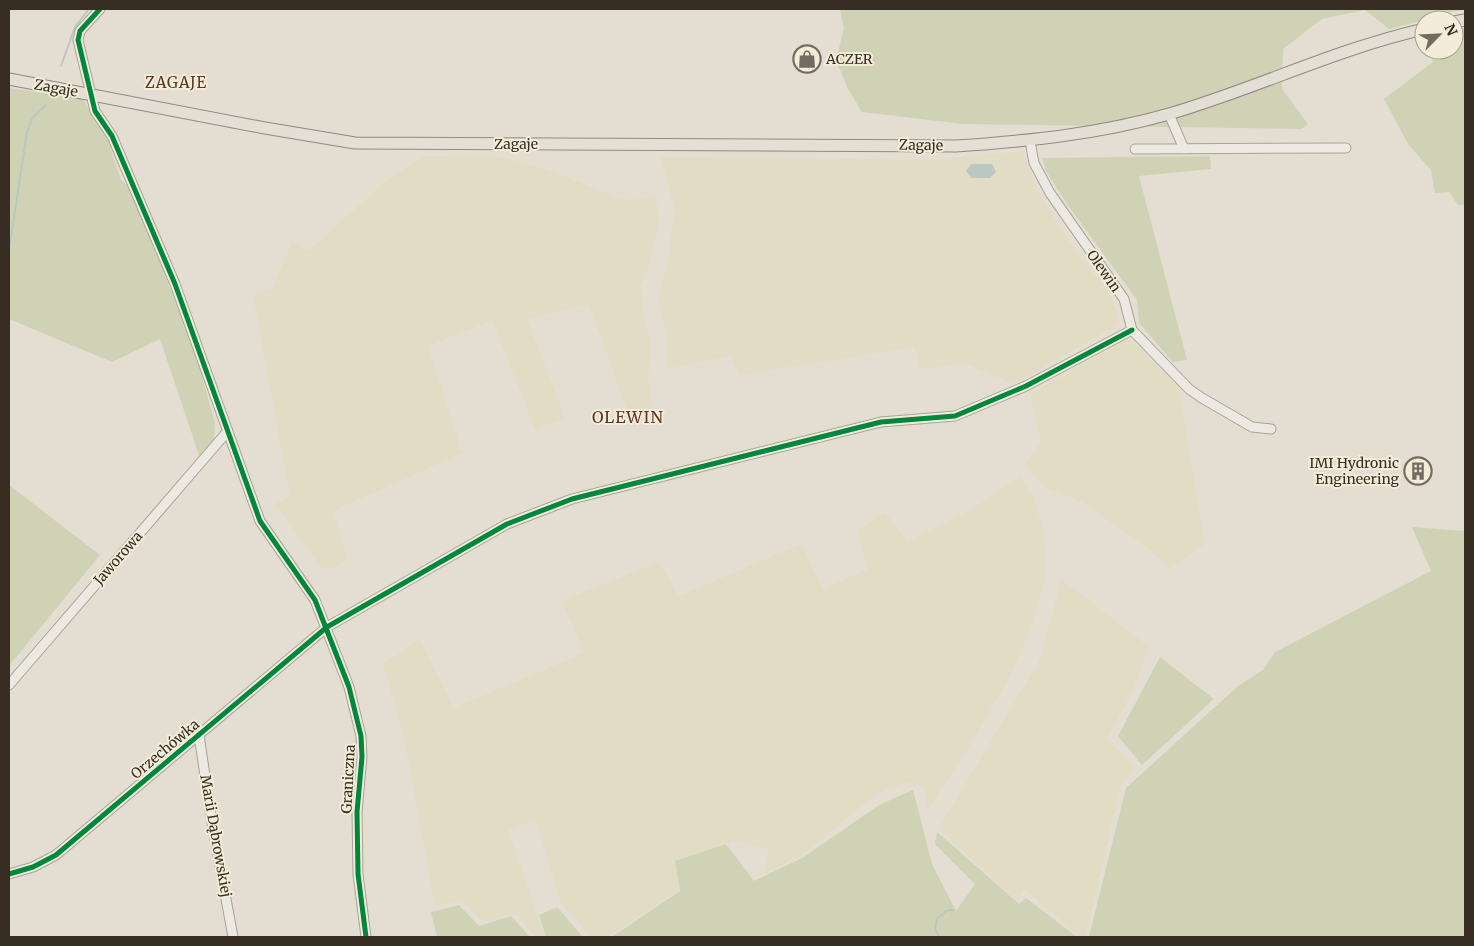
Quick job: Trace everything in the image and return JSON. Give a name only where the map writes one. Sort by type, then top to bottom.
[{"type":"main road","name":"Zagaje","points":[[9,79],[265,128],[355,143],[956,146],[1030,141],[1066,136],[1169,114],[1332,56],[1414,32]]},
{"type":"street","name":"Graniczna","points":[[100,9],[80,31],[78,40],[89,94],[95,111],[112,136],[175,284],[260,521],[277,548],[308,587],[327,627],[349,687],[361,736],[362,758],[357,812],[358,874],[366,937]]},
{"type":"street","points":[[1169,114],[1184,149]]},
{"type":"street","name":"Olewin","points":[[1030,141],[1034,163],[1050,193],[1124,299],[1132,330],[1189,389],[1252,427],[1271,429]]},
{"type":"street","points":[[1136,149],[1346,148]]},
{"type":"street","name":"Orzechówka","points":[[9,874],[34,867],[56,855],[327,627],[507,524],[554,505],[599,492],[882,422],[955,416],[1026,386],[1132,330]]},
{"type":"street","name":"Jaworowa","points":[[9,685],[227,432]]},
{"type":"street","name":"Marii Dąbrowskiej","points":[[199,735],[212,823],[233,937]]},
{"type":"shaded area","points":[[1022,151],[1036,189],[1077,253],[1109,293],[1120,324],[1014,384],[964,363],[921,369],[914,347],[739,375],[730,356],[666,369],[667,336],[658,301],[670,250],[674,207],[661,157],[932,160]]},
{"type":"shaded area","points":[[425,156],[503,157],[545,169],[627,201],[656,196],[658,226],[650,263],[640,286],[644,321],[651,341],[648,378],[653,406],[628,412],[589,304],[527,319],[565,418],[535,429],[492,320],[428,346],[462,453],[333,511],[348,560],[332,568],[321,567],[275,504],[290,496],[253,295],[272,289],[292,242],[309,251],[387,180]]},
{"type":"shaded area","points":[[971,164],[992,164],[996,172],[990,178],[971,178],[966,171]]},
{"type":"shaded area","points":[[1129,338],[1179,387],[1205,544],[1170,568],[1144,545],[1082,502],[1045,487],[1024,465],[1041,442],[1030,394]]},
{"type":"shaded area","points":[[1020,477],[1034,498],[1044,532],[1046,576],[1030,630],[1009,678],[970,745],[927,811],[924,787],[907,782],[876,794],[803,855],[766,874],[768,848],[733,841],[675,861],[679,890],[608,937],[591,937],[561,902],[535,819],[508,830],[545,937],[535,937],[516,914],[484,921],[461,900],[435,905],[404,737],[383,663],[401,653],[419,638],[454,708],[584,653],[562,601],[659,562],[679,596],[801,544],[823,589],[868,569],[858,530],[885,512],[907,542],[971,510]]},
{"type":"shaded area","points":[[1061,579],[1149,647],[1132,692],[1107,739],[1136,769],[1120,786],[1086,937],[1080,937],[1024,889],[1017,901],[939,828],[1039,661]]},
{"type":"green space","points":[[840,9],[1465,9],[1414,10],[1414,22],[1389,29],[1365,10],[1322,19],[1283,49],[1282,89],[1308,124],[1302,129],[963,124],[862,112],[848,89],[836,60],[844,29]]},
{"type":"green space","points":[[1464,28],[1465,204],[1458,205],[1449,192],[1435,193],[1431,170],[1408,144],[1384,99],[1433,62],[1432,60],[1464,60]]},
{"type":"green space","points":[[9,88],[82,98],[107,138],[121,180],[130,188],[195,351],[215,423],[214,442],[200,458],[160,339],[112,362],[9,319]]},
{"type":"green space","points":[[1210,156],[1211,169],[1139,176],[1187,360],[1173,362],[1139,323],[1137,300],[1067,204],[1046,171],[1042,158]]},
{"type":"green space","points":[[9,485],[100,555],[9,666]]},
{"type":"green space","points":[[1412,527],[1465,531],[1465,937],[1089,937],[1126,788],[1238,686],[1263,670],[1275,652],[1431,571]]},
{"type":"green space","points":[[1160,657],[1214,699],[1142,765],[1118,736]]},
{"type":"green space","points":[[913,790],[932,864],[956,911],[975,884],[935,844],[937,832],[1019,904],[1026,898],[1077,937],[612,937],[680,891],[675,861],[726,844],[754,881],[804,857],[879,805]]},
{"type":"green space","points":[[459,905],[479,926],[511,916],[530,937],[437,937],[431,912]]},
{"type":"green space","points":[[557,907],[583,937],[546,937],[539,915]]},
{"type":"waterway","points":[[61,66],[75,27],[89,9]]},
{"type":"waterway","points":[[9,250],[27,132],[33,117],[46,105]]},
{"type":"waterway","points":[[939,937],[935,929],[937,919],[946,911],[953,910]]},
{"type":"cycle path","points":[[100,9],[80,31],[78,40],[95,111],[112,136],[175,284],[260,521],[315,600],[349,687],[361,736],[362,757],[357,812],[358,874],[366,937]]},
{"type":"cycle path","points":[[9,874],[33,867],[56,855],[327,627],[507,524],[572,499],[881,422],[955,416],[1026,386],[1132,330]]},
{"type":"place","name":"ACZER","points":[[807,59]]},
{"type":"place","name":"IMI Hydronic Engineering","points":[[1418,471]]},
{"type":"district","name":"ZAGAJE","points":[[176,83]]},
{"type":"district","name":"OLEWIN","points":[[628,417]]}]
